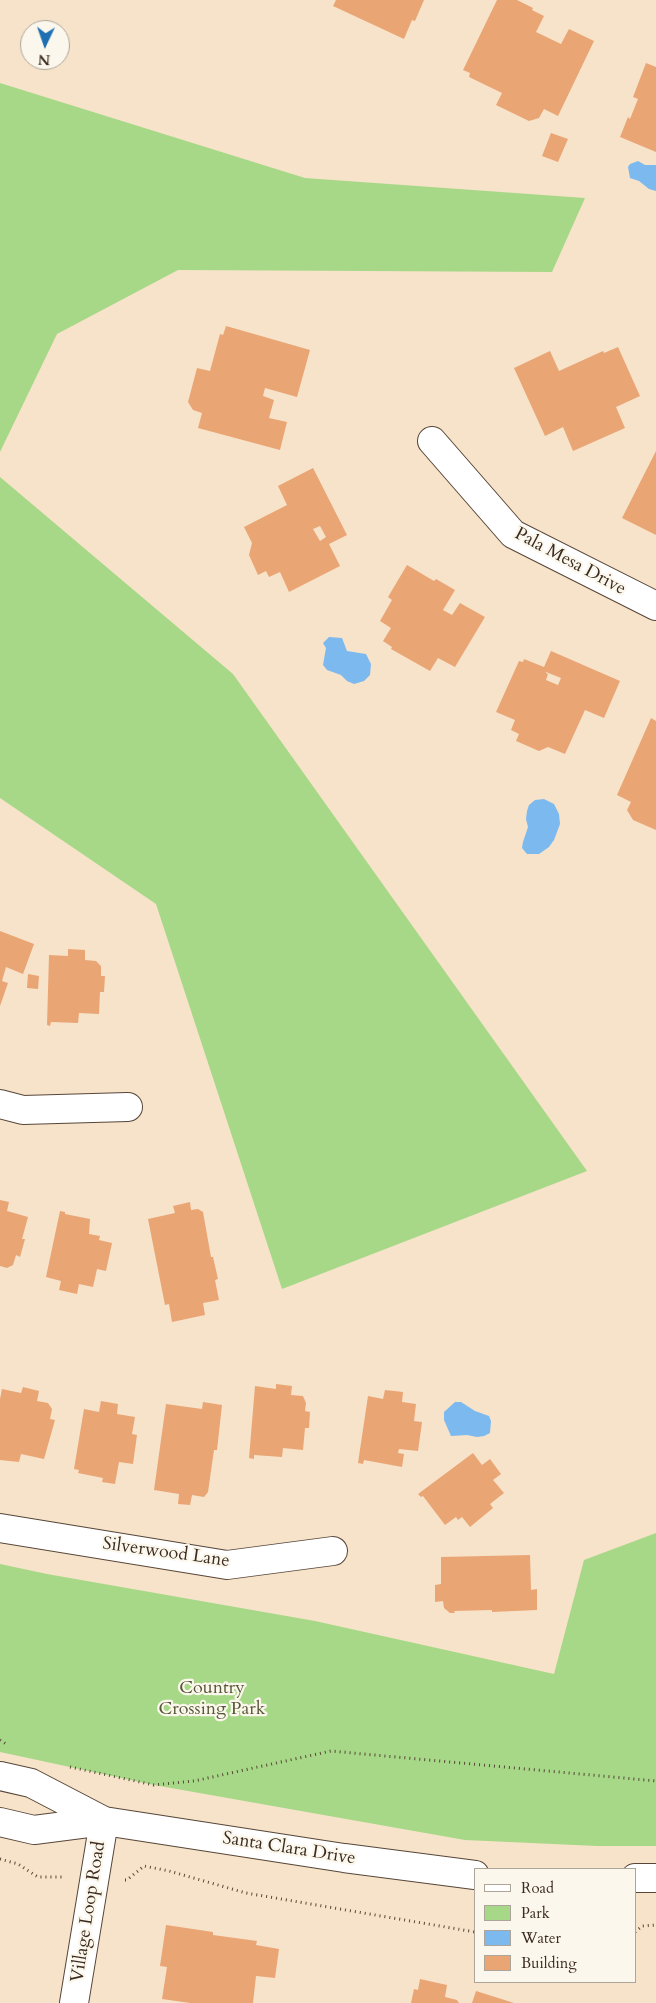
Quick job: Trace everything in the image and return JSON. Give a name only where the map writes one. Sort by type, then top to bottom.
[{"type":"street","name":"Pala Mesa Drive","points":[[432,442],[513,534],[656,606]]},
{"type":"street","points":[[0,1104],[23,1110],[128,1107]]},
{"type":"street","name":"Silverwood Lane","points":[[0,1528],[227,1565],[333,1551]]},
{"type":"street","name":"Village Loop Road","points":[[0,1776],[31,1783],[104,1821]]},
{"type":"street","name":"Village Loop Road","points":[[0,1822],[34,1830],[104,1821]]},
{"type":"street","name":"Village Loop Road","points":[[74,2003],[104,1821]]},
{"type":"street","name":"Santa Clara Drive","points":[[104,1821],[344,1858],[473,1875]]},
{"type":"street","points":[[636,1878],[656,1878]]},
{"type":"path","points":[[0,1740],[14,1748]]},
{"type":"path","points":[[63,1766],[154,1785],[194,1781],[330,1751],[656,1781]]},
{"type":"path","points":[[0,1859],[18,1864],[38,1877],[94,1877],[127,1880],[144,1866],[246,1893],[473,1932]]},
{"type":"path","points":[[636,1931],[642,1926],[656,1925]]},
{"type":"green space","points":[[0,83],[305,178],[585,198],[552,272],[178,270],[57,334],[0,452]]},
{"type":"green space","points":[[0,477],[233,674],[587,1171],[282,1289],[156,904],[0,798]]},
{"type":"green space","name":"Country Crossing Park","points":[[656,1533],[656,1846],[597,1846],[465,1840],[154,1785],[0,1752],[0,1564],[315,1621],[554,1674],[584,1560]]},
{"type":"water","points":[[638,161],[645,165],[656,165],[656,191],[630,178],[628,167],[630,164]]},
{"type":"water","points":[[329,637],[342,638],[347,651],[366,654],[371,664],[370,675],[364,681],[354,684],[347,681],[341,675],[327,670],[323,665],[326,648],[323,643]]},
{"type":"water","points":[[544,799],[554,804],[559,814],[560,824],[549,847],[539,854],[527,854],[522,848],[528,827],[527,811],[529,805],[535,800]]},
{"type":"water","points":[[455,1402],[461,1402],[475,1411],[489,1416],[491,1421],[490,1433],[477,1437],[467,1435],[451,1436],[444,1420],[444,1412]]},
{"type":"building","points":[[336,0],[424,0],[415,21],[412,20],[404,39],[333,6]]},
{"type":"building","points":[[497,0],[517,0],[533,8],[532,10],[544,16],[536,32],[561,44],[569,29],[594,41],[558,116],[544,109],[539,118],[529,121],[496,105],[502,93],[469,77],[470,73],[463,70]]},
{"type":"building","points":[[646,63],[656,67],[656,152],[620,137],[638,99],[633,97]]},
{"type":"building","points":[[551,133],[568,139],[558,162],[542,156]]},
{"type":"building","points":[[226,326],[310,350],[297,397],[265,388],[263,396],[274,400],[269,418],[287,422],[280,450],[198,428],[202,413],[193,410],[188,402],[197,368],[210,371],[220,334],[223,335]]},
{"type":"building","points":[[618,347],[640,396],[616,407],[625,428],[573,451],[563,427],[545,436],[514,368],[550,351],[559,371],[603,351],[604,353]]},
{"type":"building","points":[[656,451],[656,535],[622,518]]},
{"type":"building","points":[[313,468],[347,535],[329,544],[340,566],[289,592],[280,572],[269,577],[266,571],[258,575],[249,555],[252,543],[244,527],[287,505],[278,486]],"holes":[[[320,526],[326,537],[320,541],[313,529]]]},
{"type":"building","points":[[407,565],[434,581],[436,579],[455,590],[443,610],[452,615],[460,603],[485,617],[455,667],[438,658],[430,671],[391,649],[392,647],[383,641],[391,628],[380,621],[392,600],[388,597]]},
{"type":"building","points":[[551,651],[620,681],[604,718],[585,710],[565,754],[548,747],[539,751],[516,741],[519,734],[511,730],[515,720],[496,712],[519,661],[523,662],[524,659],[544,667]],"holes":[[[546,672],[561,678],[558,685],[546,680],[548,674]]]},
{"type":"building","points":[[651,718],[656,721],[656,830],[633,820],[627,810],[631,802],[617,795]]},
{"type":"building","points":[[0,931],[34,944],[23,974],[6,967],[2,981],[8,983],[0,1006]]},
{"type":"building","points":[[68,949],[85,950],[85,960],[96,961],[101,966],[101,976],[105,976],[104,992],[100,992],[99,1014],[79,1013],[78,1023],[51,1022],[50,1026],[47,1025],[49,955],[68,956]]},
{"type":"building","points":[[28,974],[39,976],[38,989],[27,988]]},
{"type":"building","points":[[0,1200],[9,1202],[7,1211],[28,1217],[22,1239],[25,1239],[20,1257],[16,1255],[13,1265],[7,1268],[0,1266]]},
{"type":"building","points":[[190,1202],[191,1210],[198,1209],[203,1212],[211,1257],[213,1257],[218,1279],[215,1280],[219,1300],[203,1303],[205,1315],[172,1322],[169,1304],[165,1305],[148,1219],[175,1213],[173,1206]]},
{"type":"building","points":[[60,1211],[65,1212],[65,1214],[90,1219],[89,1234],[100,1236],[99,1240],[112,1243],[106,1271],[97,1269],[93,1287],[79,1284],[77,1294],[59,1290],[61,1281],[46,1277]]},
{"type":"building","points":[[276,1384],[292,1386],[291,1395],[303,1396],[306,1403],[305,1411],[310,1412],[309,1428],[305,1428],[303,1450],[283,1448],[282,1457],[254,1455],[254,1459],[249,1458],[255,1386],[276,1389]]},
{"type":"building","points":[[23,1387],[39,1391],[37,1401],[48,1403],[52,1409],[50,1419],[55,1420],[44,1459],[21,1454],[19,1462],[0,1460],[0,1399],[2,1389],[21,1393]]},
{"type":"building","points":[[385,1390],[403,1392],[402,1402],[416,1404],[414,1421],[422,1422],[418,1451],[399,1449],[398,1453],[404,1454],[402,1467],[364,1460],[363,1464],[358,1463],[368,1396],[383,1399]]},
{"type":"building","points":[[101,1401],[118,1404],[117,1414],[135,1417],[132,1434],[137,1435],[133,1464],[119,1462],[115,1484],[102,1482],[103,1478],[78,1473],[79,1470],[74,1469],[84,1409],[99,1412]]},
{"type":"building","points":[[203,1402],[222,1405],[217,1450],[214,1450],[208,1492],[204,1497],[192,1495],[190,1505],[178,1504],[179,1494],[154,1490],[166,1404],[202,1409]]},
{"type":"building","points":[[473,1453],[482,1465],[490,1459],[501,1474],[493,1480],[504,1493],[490,1504],[493,1508],[470,1527],[462,1517],[458,1520],[456,1517],[445,1525],[423,1496],[421,1497],[418,1494]]},
{"type":"building","points":[[530,1555],[531,1590],[537,1589],[537,1610],[454,1611],[455,1613],[450,1613],[444,1608],[443,1601],[435,1602],[435,1585],[441,1584],[441,1557]]},
{"type":"building","points":[[166,1925],[213,1932],[213,1935],[257,1941],[256,1945],[279,1949],[275,1978],[256,1976],[253,2003],[190,2003],[162,1999],[167,1967],[160,1966]]},
{"type":"building","points":[[420,1979],[447,1985],[445,1997],[457,2000],[459,2003],[411,2003],[414,1989],[418,1990]]},
{"type":"building","points":[[476,1991],[514,2003],[472,2003]]}]
